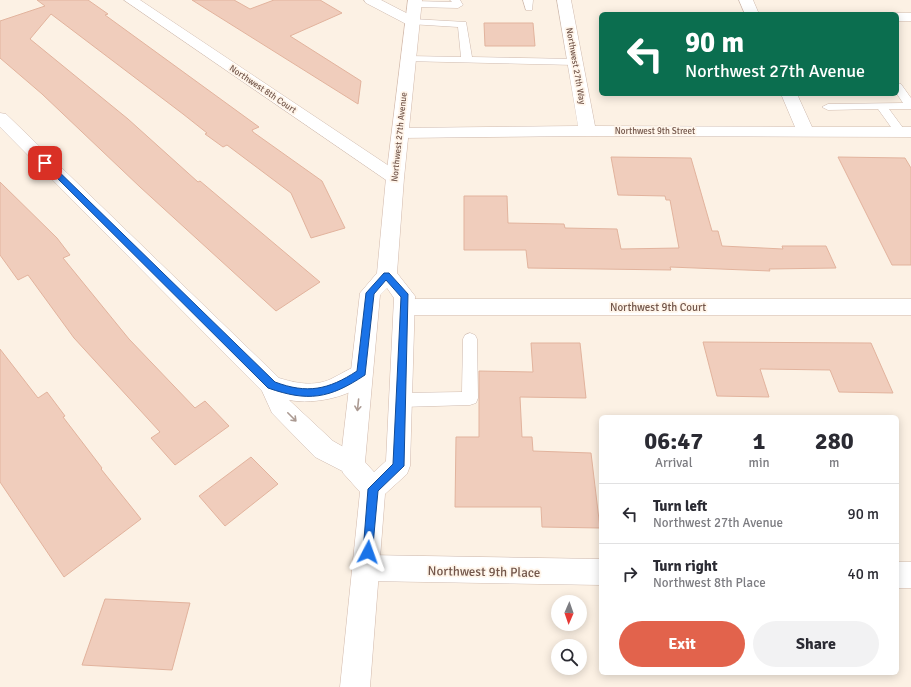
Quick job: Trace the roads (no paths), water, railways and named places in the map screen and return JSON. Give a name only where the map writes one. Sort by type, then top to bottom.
[{"type":"street","name":"Northwest 8th Court","points":[[133,0],[395,178]]},
{"type":"street","points":[[371,0],[413,22]]},
{"type":"street","name":"Northwest 27th Way","points":[[564,0],[587,131]]},
{"type":"street","points":[[746,0],[751,12]]},
{"type":"street","name":"Northwest 27th Avenue","points":[[386,275],[395,178],[415,2]]},
{"type":"street","points":[[899,17],[911,17]]},
{"type":"street","points":[[790,96],[806,132]]},
{"type":"street","points":[[0,118],[271,385],[280,406],[324,449],[352,465],[373,489]]},
{"type":"street","name":"Northwest 9th Street","points":[[400,133],[587,131],[906,132]]},
{"type":"street","points":[[352,465],[370,293],[386,275],[405,296],[402,400],[398,466],[373,489],[367,568],[354,687]]},
{"type":"street","name":"Northwest 9th Court","points":[[405,307],[911,307]]},
{"type":"street","points":[[271,385],[289,392],[305,394],[320,392],[341,385],[361,373]]},
{"type":"street","name":"Northwest 9th Place","points":[[367,568],[599,572]]},
{"type":"street","points":[[899,575],[911,575]]},
{"type":"lane","points":[[415,2],[458,5],[455,0]]},
{"type":"lane","points":[[413,22],[463,24],[466,60]]},
{"type":"lane","points":[[408,59],[575,62]]},
{"type":"lane","points":[[828,107],[911,106],[899,89]]},
{"type":"lane","points":[[881,106],[906,132]]},
{"type":"lane","points":[[402,400],[470,398],[470,339]]}]
